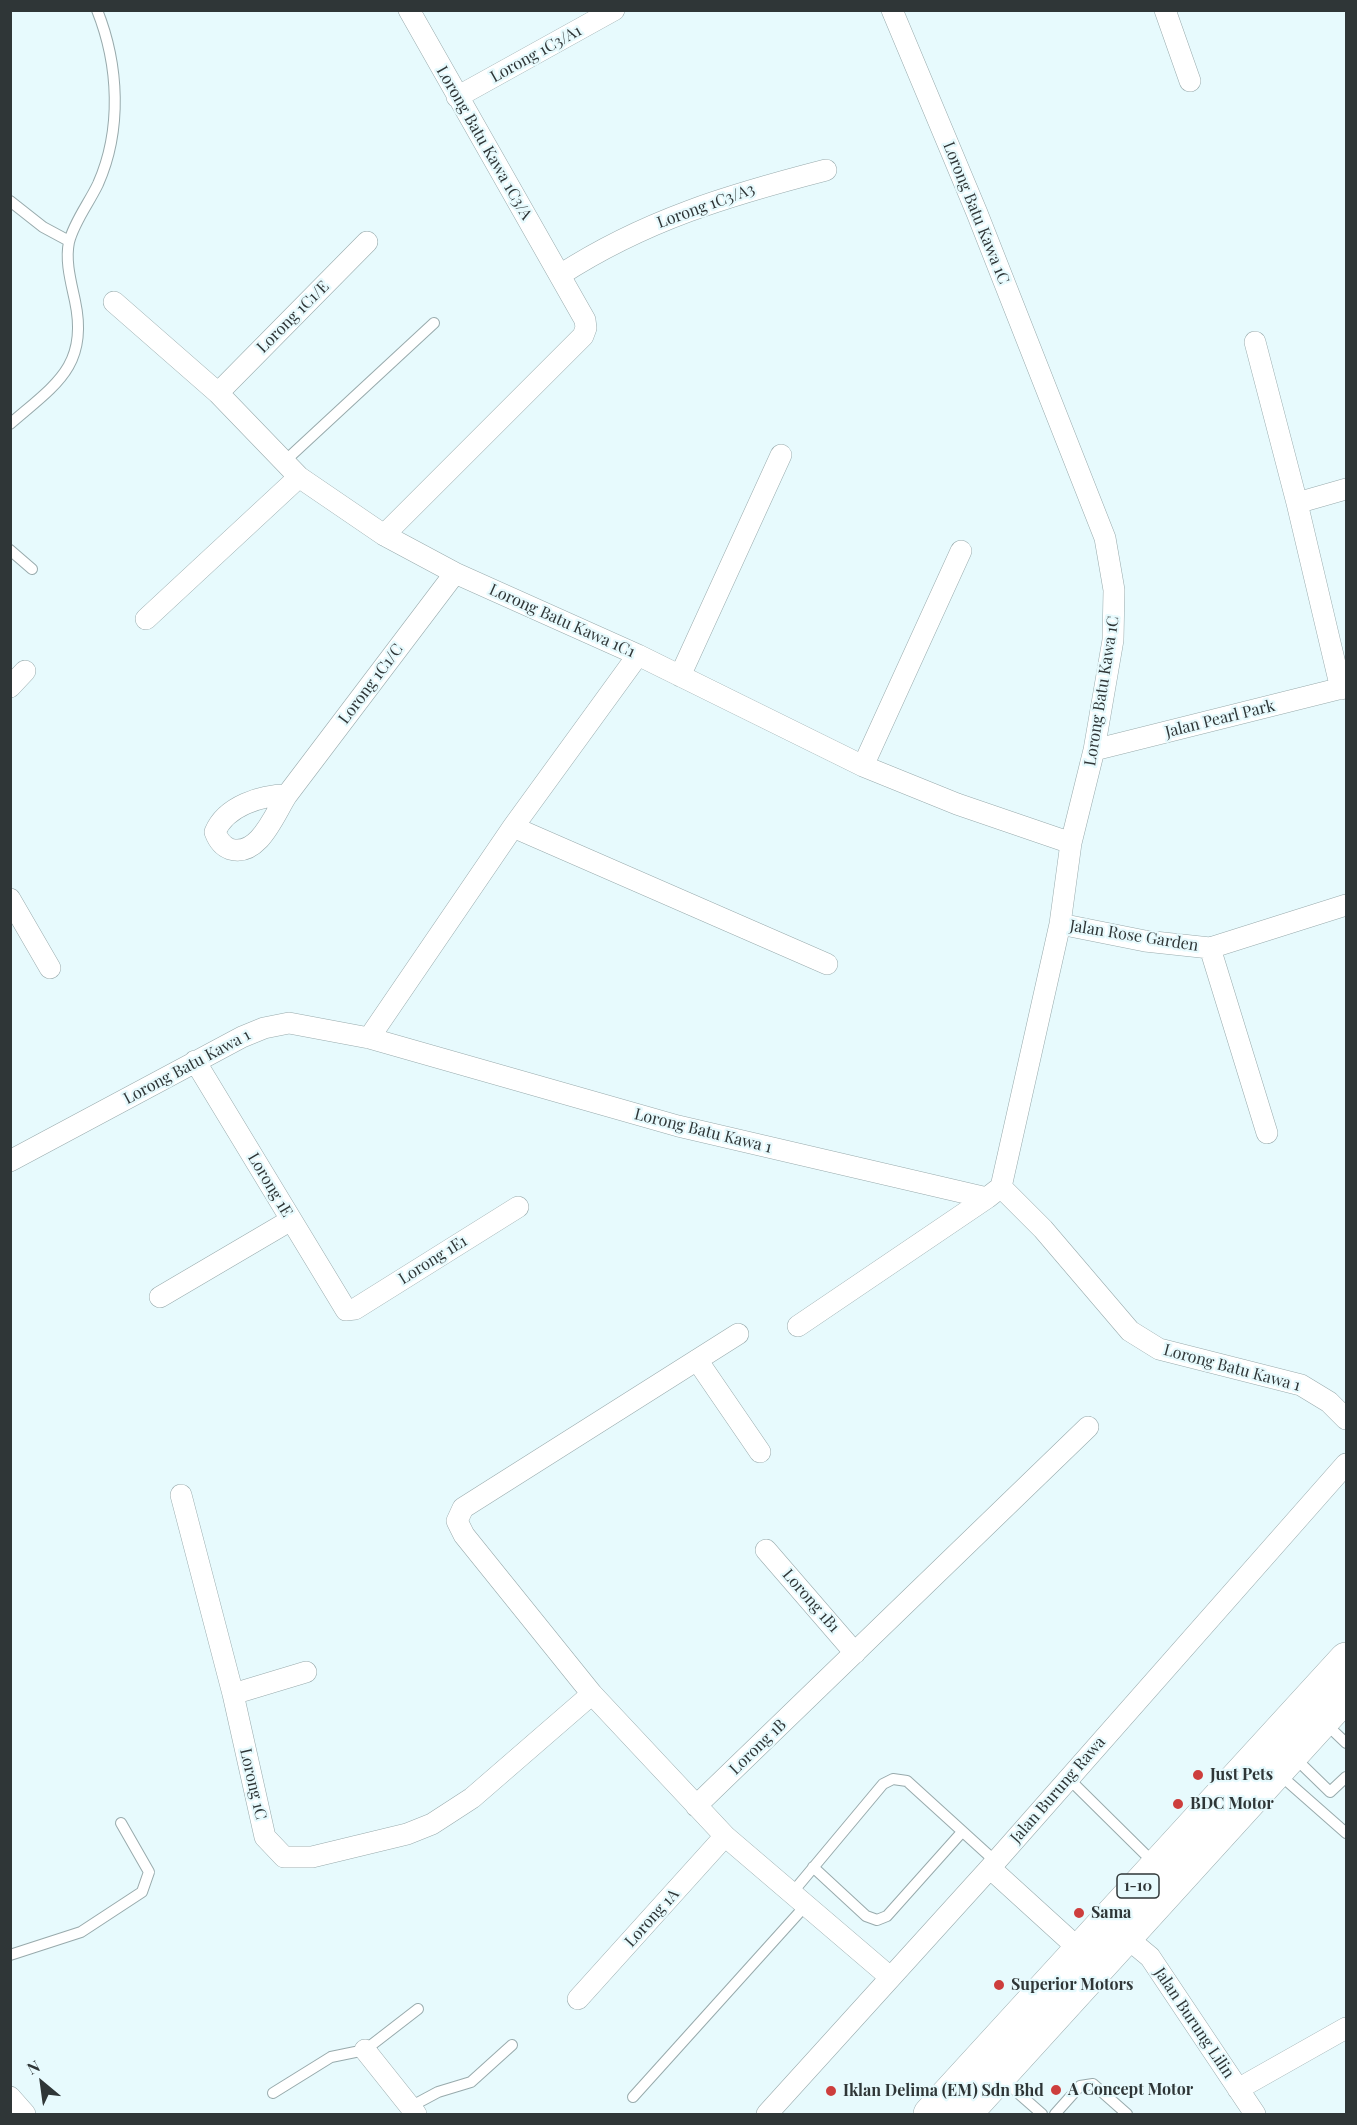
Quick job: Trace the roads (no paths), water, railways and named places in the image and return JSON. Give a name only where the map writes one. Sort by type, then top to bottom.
[{"type":"highway","name":"1-10","points":[[930,2115],[1079,1949],[1347,1659]]},
{"type":"highway","name":"1-10","points":[[965,2115],[1347,1695]]},
{"type":"street","name":"Lorong Batu Kawa 1C3/A","points":[[384,535],[583,336],[586,328],[585,320],[560,275],[409,10]]},
{"type":"street","name":"Lorong 1C3/A1","points":[[457,97],[614,10]]},
{"type":"street","name":"Lorong Batu Kawa 1C","points":[[892,10],[977,213],[1105,538],[1115,607],[1113,640],[1094,750],[1071,843],[1060,924],[994,1192]]},
{"type":"street","points":[[1165,10],[1190,81]]},
{"type":"street","name":"Lorong 1C3/A3","points":[[560,275],[584,260],[690,208],[826,170]]},
{"type":"street","name":"Lorong 1C1/E","points":[[218,393],[367,242]]},
{"type":"street","name":"Lorong Batu Kawa 1C1","points":[[114,302],[218,393],[299,477],[384,535],[454,573],[638,655],[863,766],[957,804],[1071,843]]},
{"type":"street","points":[[1255,342],[1344,688]]},
{"type":"street","points":[[680,676],[781,455]]},
{"type":"street","points":[[146,619],[299,477]]},
{"type":"street","points":[[1297,503],[1347,489]]},
{"type":"street","points":[[863,766],[961,551]]},
{"type":"street","name":"Lorong 1C1/C","points":[[287,795],[454,573]]},
{"type":"street","points":[[369,1038],[513,827],[638,655]]},
{"type":"street","name":"Jalan Pearl Park","points":[[1094,750],[1344,688]]},
{"type":"street","points":[[513,827],[827,964]]},
{"type":"street","points":[[10,900],[50,968]]},
{"type":"street","name":"Jalan Rose Garden","points":[[1060,924],[1145,941],[1210,948],[1347,905]]},
{"type":"street","points":[[1210,948],[1267,1133]]},
{"type":"street","name":"Lorong Batu Kawa 1","points":[[10,1161],[195,1061],[264,1028],[289,1023],[369,1038],[678,1126],[994,1192],[1043,1229],[1130,1331],[1159,1349],[1301,1385],[1329,1402],[1347,1419]]},
{"type":"street","name":"Lorong 1E","points":[[195,1061],[346,1310]]},
{"type":"street","points":[[798,1326],[994,1192]]},
{"type":"street","name":"Lorong 1E1","points":[[346,1310],[355,1309],[518,1207]]},
{"type":"street","points":[[159,1297],[291,1220]]},
{"type":"street","points":[[738,1334],[463,1508],[457,1521],[464,1535],[592,1694],[696,1806],[725,1836],[890,1977]]},
{"type":"street","points":[[697,1360],[760,1452]]},
{"type":"street","name":"Lorong 1B","points":[[696,1806],[1088,1427]]},
{"type":"street","name":"Jalan Burung Rawa","points":[[767,2115],[993,1865],[1347,1464]]},
{"type":"street","name":"Lorong 1C","points":[[181,1495],[233,1694],[265,1837],[284,1857],[312,1857],[407,1834],[432,1824],[472,1798],[592,1694]]},
{"type":"street","name":"Lorong 1B1","points":[[766,1550],[855,1653]]},
{"type":"street","points":[[233,1694],[306,1672]]},
{"type":"street","name":"Lorong 1A","points":[[578,1999],[725,1836]]},
{"type":"street","points":[[993,1865],[1079,1949]]},
{"type":"street","name":"Jalan Burung Lilin","points":[[1126,1937],[1149,1957],[1255,2115]]},
{"type":"street","points":[[1238,2089],[1347,2028]]},
{"type":"street","points":[[365,2050],[413,2111]]},
{"type":"street","points":[[10,2097],[25,2115]]},
{"type":"lane","points":[[10,424],[50,390],[70,367],[78,346],[78,316],[68,266],[69,241],[98,184],[109,153],[116,99],[105,31],[97,10]]},
{"type":"lane","points":[[10,201],[43,227],[69,241]]},
{"type":"lane","points":[[285,461],[434,323]]},
{"type":"lane","points":[[10,550],[32,569]]},
{"type":"lane","points":[[1323,1721],[1347,1743]]},
{"type":"lane","points":[[1284,1763],[1330,1792],[1347,1777]]},
{"type":"lane","points":[[1284,1763],[1347,1833]]},
{"type":"lane","points":[[1068,1778],[1156,1866]]},
{"type":"lane","points":[[633,2097],[799,1899],[813,1867],[883,1784],[893,1779],[907,1781],[962,1832],[993,1865]]},
{"type":"lane","points":[[10,1955],[81,1932],[142,1892],[149,1872],[120,1823]]},
{"type":"lane","points":[[813,1867],[866,1916],[877,1920],[887,1916],[962,1832]]},
{"type":"lane","points":[[273,2093],[331,2057],[365,2050],[418,2009]]},
{"type":"lane","points":[[413,2111],[438,2092],[458,2088],[471,2082],[512,2045]]},
{"type":"lane","points":[[999,2076],[1042,2115]]},
{"type":"lane","points":[[1055,2115],[1080,2086],[1093,2084],[1127,2115]]},
{"type":"place","name":"Just Pets","points":[[1198,1775]]},
{"type":"place","name":"BDC Motor","points":[[1178,1804]]},
{"type":"place","name":"Sama","points":[[1079,1913]]},
{"type":"place","name":"Superior Motors","points":[[999,1985]]},
{"type":"place","name":"A Concept Motor","points":[[1056,2090]]},
{"type":"place","name":"Iklan Delima (EM) Sdn Bhd","points":[[831,2091]]}]
